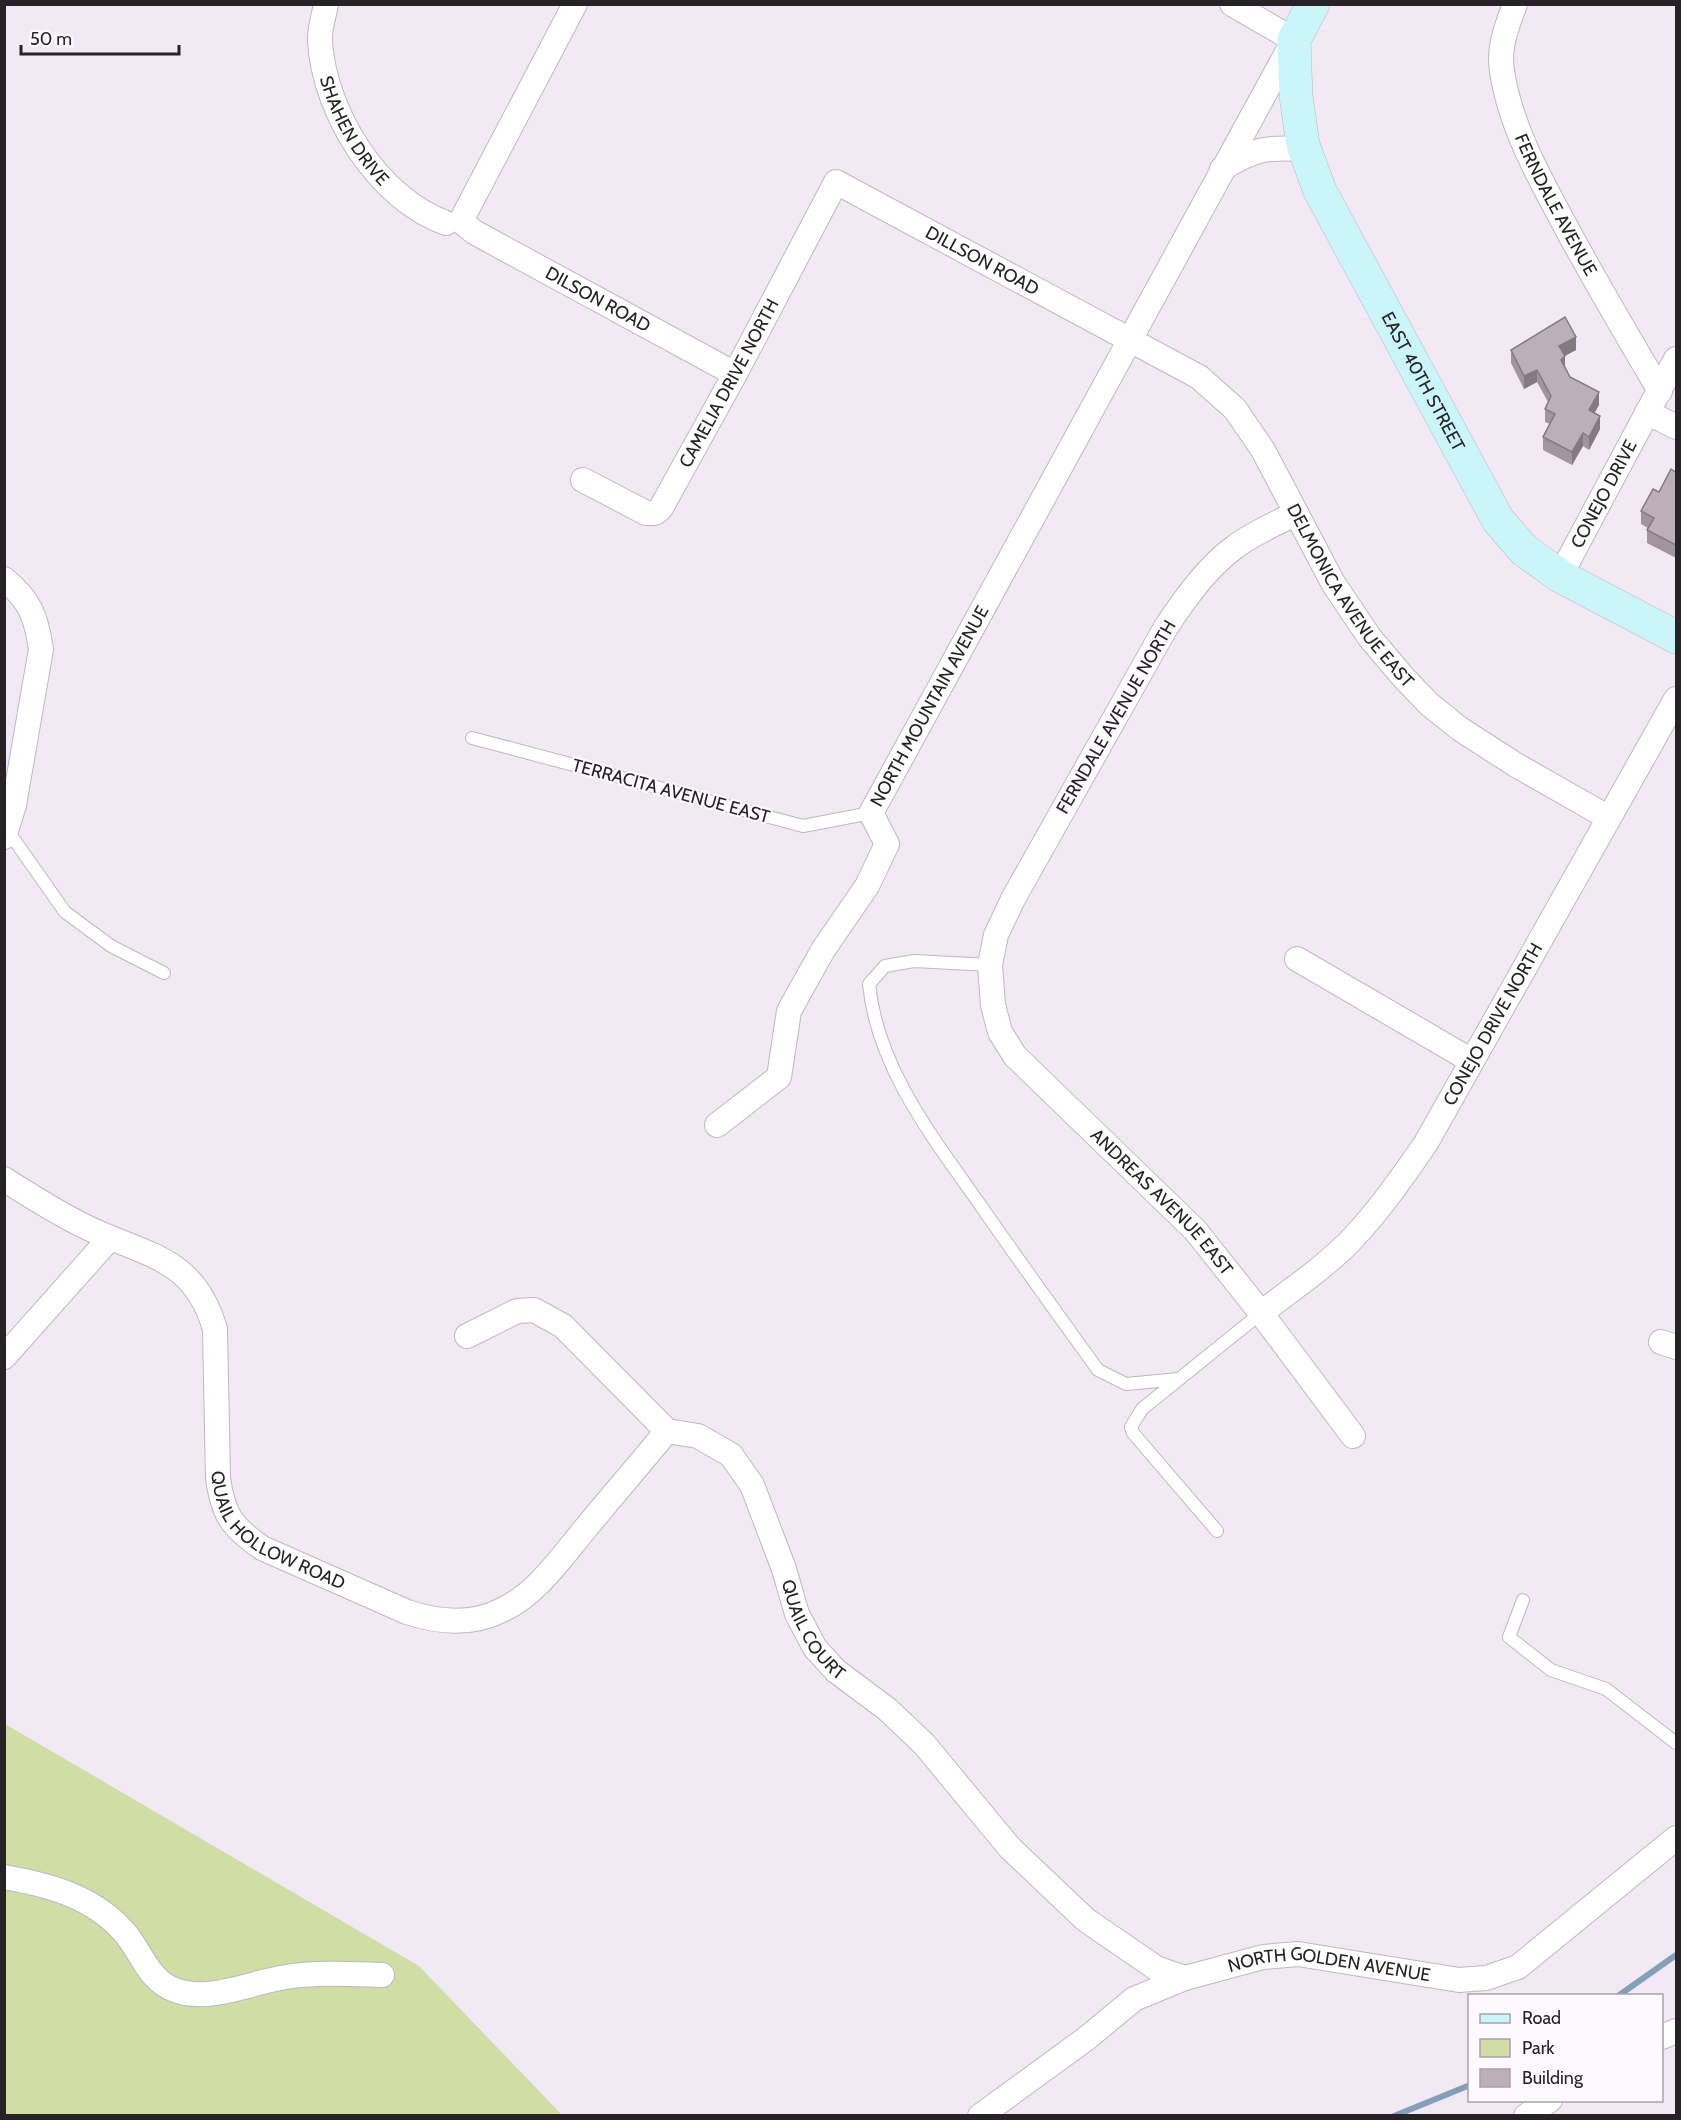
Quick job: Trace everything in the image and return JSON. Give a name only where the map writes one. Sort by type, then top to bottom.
[{"type":"main road","points":[[1294,40],[1313,4]]},
{"type":"main road","name":"EAST 40TH STREET","points":[[1294,40],[1296,96],[1305,149],[1320,191],[1498,520],[1524,550],[1560,576],[1677,637]]},
{"type":"street","name":"SHAHEN DRIVE","points":[[326,4],[320,39],[322,55],[329,84],[348,130],[375,172],[390,188],[426,216],[454,223]]},
{"type":"street","points":[[454,223],[463,217],[575,4]]},
{"type":"street","points":[[1232,4],[1294,40]]},
{"type":"street","name":"FERNDALE AVENUE","points":[[1515,4],[1503,38],[1502,70],[1514,119],[1545,189],[1660,391]]},
{"type":"street","name":"NORTH MOUNTAIN AVENUE","points":[[717,1125],[778,1077],[789,1011],[823,950],[867,886],[886,844],[871,813],[1294,40]]},
{"type":"street","points":[[1222,169],[1242,156],[1271,147],[1305,149]]},
{"type":"street","name":"DILLSON ROAD","points":[[836,182],[1130,339]]},
{"type":"street","name":"CAMELIA DRIVE NORTH","points":[[583,480],[646,513],[655,513],[662,508],[836,182]]},
{"type":"street","name":"DILSON ROAD","points":[[454,223],[735,374]]},
{"type":"street","name":"DELMONICA AVENUE EAST","points":[[1130,339],[1199,377],[1235,409],[1263,450],[1333,583],[1370,638],[1429,704],[1460,729],[1497,753],[1609,819]]},
{"type":"street","points":[[1660,391],[1677,359]]},
{"type":"street","name":"CONEJO DRIVE","points":[[1560,576],[1660,391]]},
{"type":"street","points":[[1647,412],[1677,427]]},
{"type":"street","name":"FERNDALE AVENUE NORTH","points":[[990,965],[996,934],[1013,899],[1166,627],[1182,603],[1199,582],[1235,547],[1296,513]]},
{"type":"street","points":[[4,579],[24,597],[32,610],[38,626],[42,649],[14,805],[6,834]]},
{"type":"street","name":"CONEJO DRIVE NORTH","points":[[1261,1313],[1322,1267],[1352,1239],[1393,1191],[1426,1143],[1677,699]]},
{"type":"street","points":[[1297,959],[1472,1061]]},
{"type":"street","name":"ANDREAS AVENUE EAST","points":[[990,965],[993,1005],[1000,1032],[1015,1056],[1195,1230],[1261,1313],[1353,1436]]},
{"type":"street","name":"QUAIL HOLLOW ROAD","points":[[4,1179],[57,1213],[149,1253],[178,1269],[192,1281],[210,1312],[215,1329],[218,1478],[221,1498],[228,1516],[246,1537],[262,1548],[407,1612],[428,1619],[448,1622],[484,1617],[510,1606],[543,1579],[668,1431]]},
{"type":"street","points":[[4,1357],[110,1238]]},
{"type":"street","points":[[466,1336],[517,1311],[534,1310],[563,1326],[668,1431]]},
{"type":"street","name":"QUAIL COURT","points":[[668,1431],[698,1436],[731,1455],[752,1485],[784,1569],[797,1614],[815,1648],[836,1671],[887,1709],[924,1744],[1010,1848],[1086,1920],[1156,1968],[1185,1978]]},
{"type":"street","name":"NORTH GOLDEN AVENUE","points":[[980,2115],[1087,2038],[1134,1999],[1185,1978],[1263,1957],[1298,1954],[1459,1980],[1486,1978],[1518,1966],[1677,1838]]},
{"type":"street","points":[[4,1877],[40,1884],[70,1893],[89,1902],[126,1934],[144,1964],[160,1982],[185,1993],[196,1995],[210,1993],[287,1977],[337,1974],[382,1975]]},
{"type":"street","points":[[1663,2037],[1677,2031]]},
{"type":"street","points":[[1526,2115],[1547,2102]]},
{"type":"lane","name":"TERRACITA AVENUE EAST","points":[[472,738],[803,826],[871,813]]},
{"type":"lane","points":[[6,834],[66,912],[111,946],[164,973]]},
{"type":"lane","points":[[990,965],[914,961],[885,966],[869,984],[871,1007],[889,1059],[923,1124],[1098,1370],[1126,1384],[1179,1379]]},
{"type":"lane","points":[[1217,1531],[1133,1433],[1131,1427],[1142,1409],[1261,1313]]},
{"type":"lane","points":[[1523,1600],[1509,1637],[1551,1670],[1606,1689],[1677,1743]]},
{"type":"green space","points":[[5,1724],[419,1966],[562,2115],[5,2116]]},
{"type":"building","points":[[1565,317],[1576,337],[1559,346],[1565,356],[1561,360],[1570,377],[1599,392],[1589,410],[1600,416],[1589,437],[1583,433],[1572,452],[1543,437],[1555,414],[1545,409],[1551,396],[1537,370],[1524,376],[1511,350]]},
{"type":"building","points":[[1671,469],[1677,473],[1676,545],[1647,530],[1654,518],[1641,511],[1653,489],[1659,492]]},
{"type":"waterway","points":[[1621,1994],[1676,1955]]},
{"type":"waterway","points":[[1394,2116],[1468,2086]]}]
